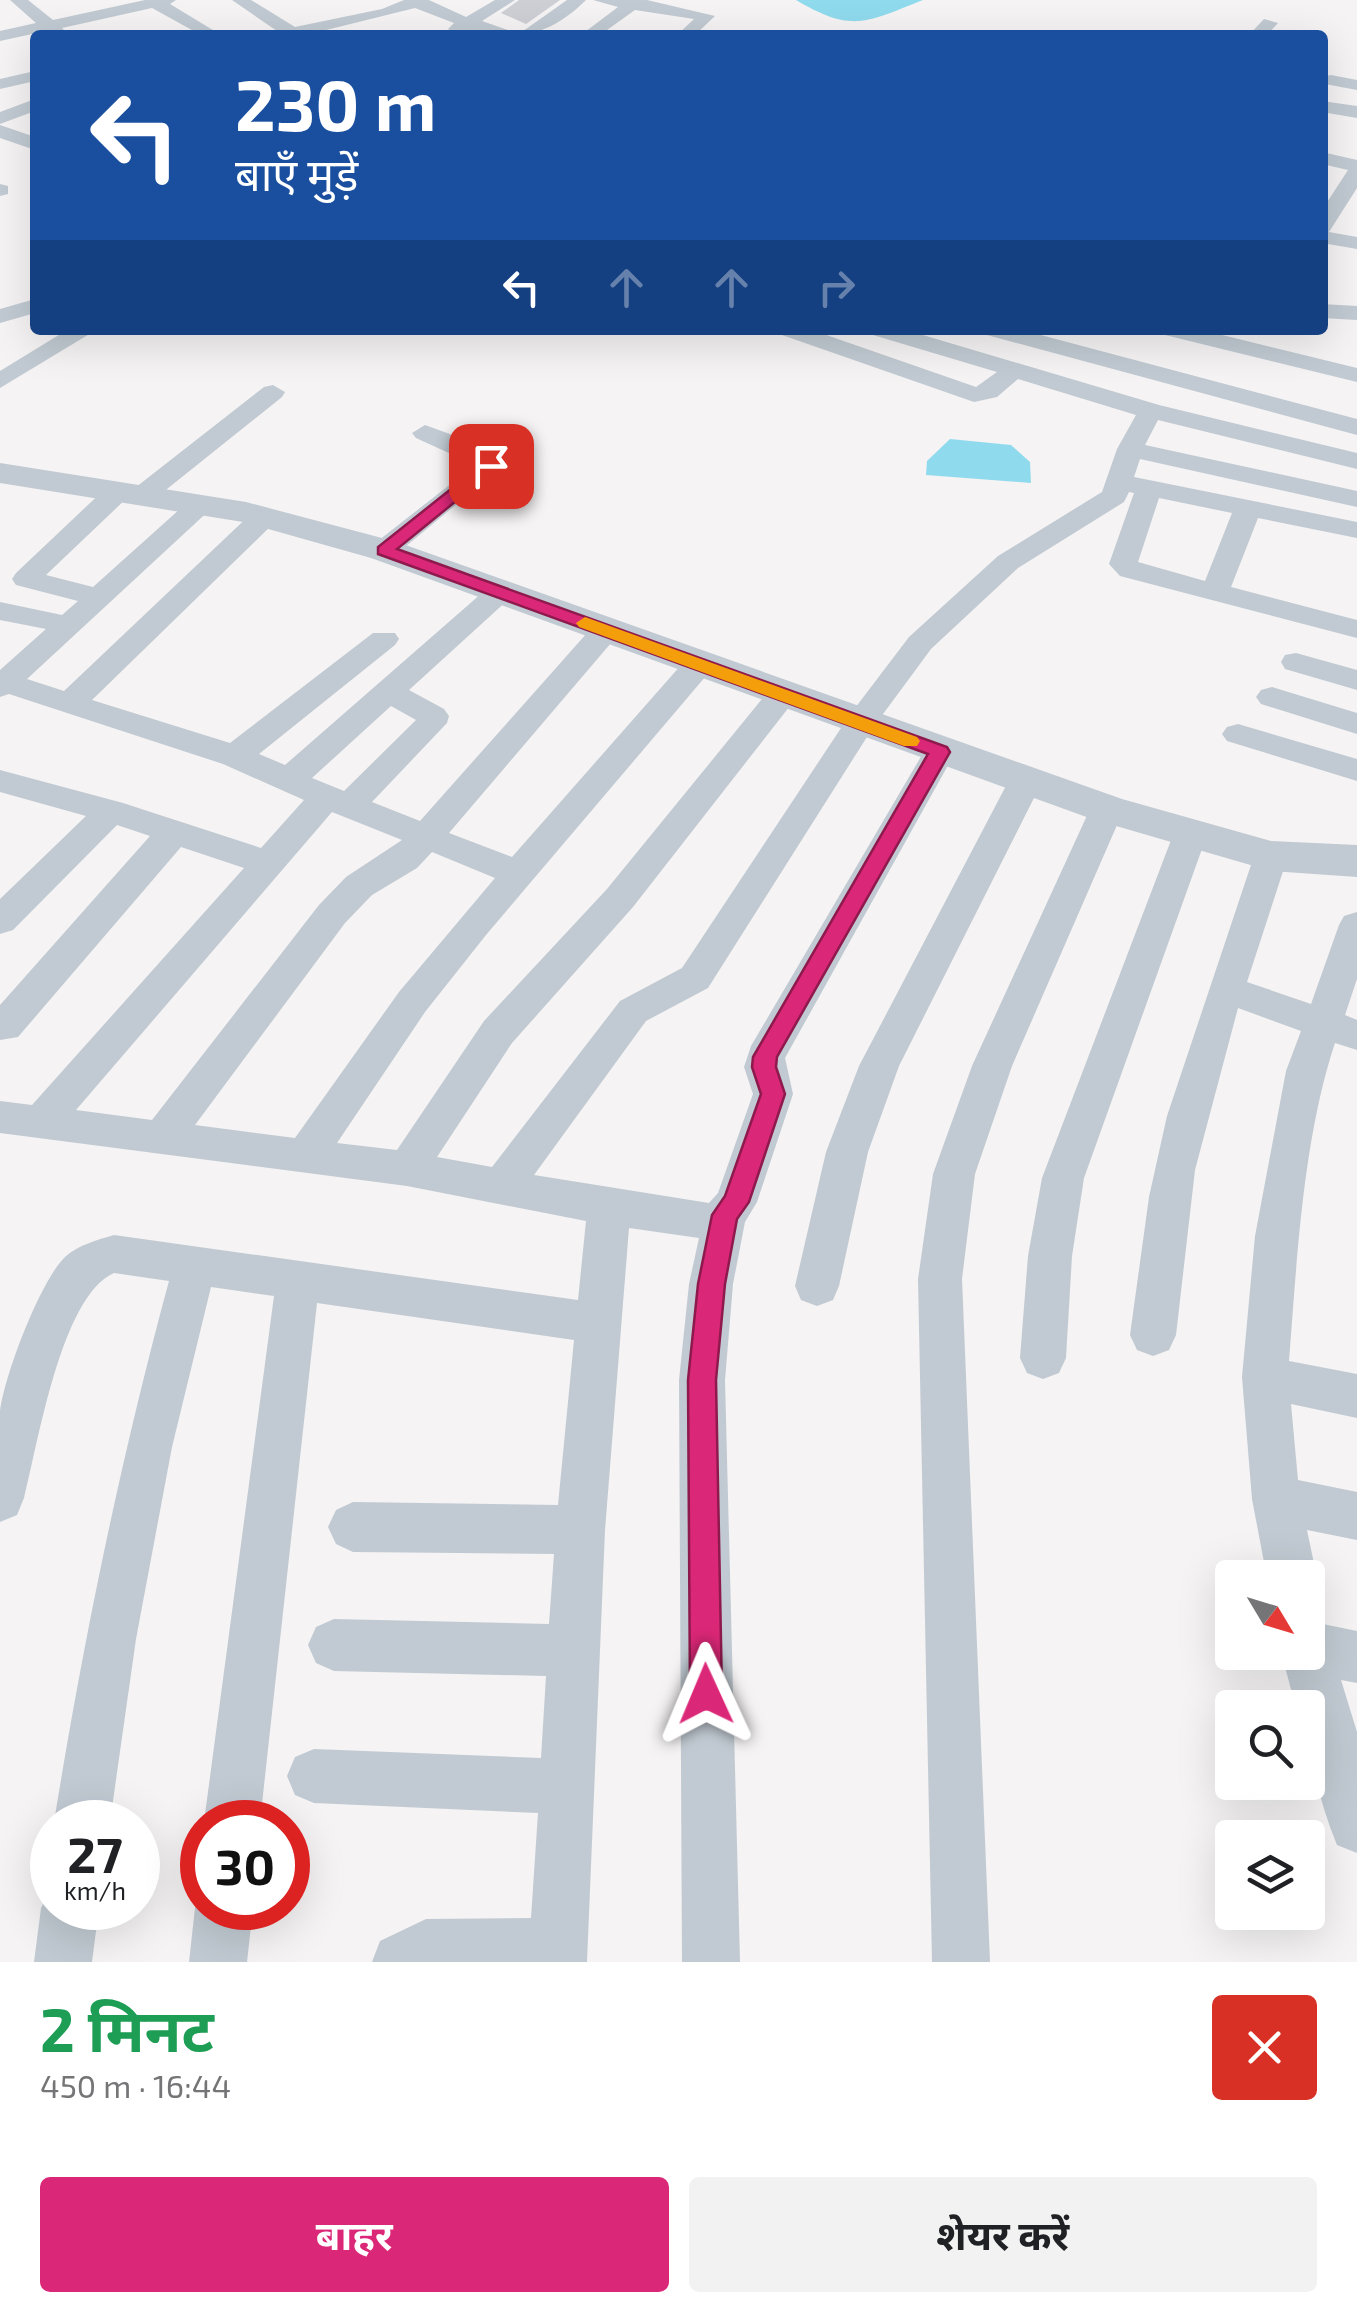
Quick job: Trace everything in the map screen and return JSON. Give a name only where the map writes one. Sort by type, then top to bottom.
[{"type":"street","points":[[98,0],[116,12]]},
{"type":"street","points":[[240,0],[281,30]]},
{"type":"street","points":[[363,0],[386,13]]},
{"type":"street","points":[[454,30],[508,0]]},
{"type":"street","points":[[539,30],[578,0]]},
{"type":"street","points":[[602,0],[636,2],[707,16]]},
{"type":"street","points":[[651,26],[688,0]]},
{"type":"street","points":[[0,4],[18,1],[56,30],[140,22]]},
{"type":"street","points":[[306,30],[386,13],[416,1],[492,30]]},
{"type":"street","points":[[691,30],[727,1]]},
{"type":"street","points":[[83,27],[116,12],[162,2],[205,30]]},
{"type":"street","points":[[596,30],[636,2]]},
{"type":"street","points":[[68,6],[83,27]]},
{"type":"street","points":[[331,6],[373,30]]},
{"type":"street","points":[[2,37],[30,33]]},
{"type":"street","points":[[2,37],[30,43]]},
{"type":"street","points":[[0,69],[30,63]]},
{"type":"street","points":[[0,84],[30,77]]},
{"type":"street","points":[[1331,80],[1357,85]]},
{"type":"street","points":[[1328,107],[1357,112]]},
{"type":"street","points":[[0,131],[30,142]]},
{"type":"street","points":[[1328,166],[1347,192],[1357,217]]},
{"type":"street","points":[[1328,238],[1357,243]]},
{"type":"street","points":[[0,316],[30,307]]},
{"type":"street","points":[[1328,312],[1357,314]]},
{"type":"street","points":[[0,381],[76,335]]},
{"type":"street","points":[[804,335],[974,394],[988,392],[1012,371]]},
{"type":"street","points":[[897,335],[1151,411],[1357,460]]},
{"type":"street","points":[[1014,335],[1357,427]]},
{"type":"street","points":[[1193,335],[1357,375]]},
{"type":"street","points":[[100,597],[26,579],[130,493],[273,392]]},
{"type":"street","points":[[504,1185],[633,1011],[647,998],[695,978],[860,723],[920,642],[962,601],[1039,540],[1114,496],[1130,449],[1151,411]]},
{"type":"street","points":[[384,550],[491,466],[478,454],[424,433]]},
{"type":"street","points":[[1130,449],[1357,499]]},
{"type":"street","points":[[5,479],[130,493],[265,516],[384,550],[1107,809],[1271,856],[1357,861]]},
{"type":"street","points":[[1120,482],[1357,530]]},
{"type":"street","points":[[1149,488],[1123,564],[1142,574],[1214,593],[1355,623]]},
{"type":"street","points":[[2,683],[200,506]]},
{"type":"street","points":[[1214,593],[1248,508]]},
{"type":"street","points":[[70,702],[265,516]]},
{"type":"street","points":[[289,780],[500,592]]},
{"type":"street","points":[[0,612],[68,625]]},
{"type":"street","points":[[163,1136],[332,914],[359,886],[406,858],[606,630]]},
{"type":"street","points":[[235,756],[384,639]]},
{"type":"street","points":[[1296,662],[1357,680]]},
{"type":"street","points":[[306,1155],[412,1002],[700,663]]},
{"type":"street","points":[[2,683],[235,756],[520,874]]},
{"type":"street","points":[[21,1119],[267,863],[431,723],[433,716],[426,710],[388,692]]},
{"type":"street","points":[[407,1168],[498,1032],[620,898],[782,695]]},
{"type":"street","points":[[1272,698],[1357,724]]},
{"type":"street","points":[[1238,734],[1357,770]]},
{"type":"street","points":[[711,1962],[702,1380],[711,1284],[725,1215],[736,1202],[773,1094],[764,1067],[765,1057],[940,752]]},
{"type":"street","points":[[0,780],[111,811],[267,863]]},
{"type":"street","points":[[816,1286],[847,1152],[879,1066],[1025,782]]},
{"type":"street","points":[[961,1962],[940,1279],[954,1174],[992,1066],[1107,809]]},
{"type":"street","points":[[0,921],[111,811]]},
{"type":"street","points":[[4,1026],[174,832]]},
{"type":"street","points":[[1043,1358],[1050,1256],[1063,1178],[1190,835]]},
{"type":"street","points":[[1153,1334],[1164,1225],[1182,1137],[1271,856]]},
{"type":"street","points":[[1288,1560],[1276,1500],[1265,1377],[1277,1236],[1306,1071],[1340,1029],[1357,925]]},
{"type":"street","points":[[1226,989],[1340,1029]]},
{"type":"street","points":[[21,1119],[407,1168],[609,1207],[709,1221],[725,1215]]},
{"type":"street","points":[[401,1962],[426,1948],[559,1954],[580,1530],[609,1207]]},
{"type":"street","points":[[0,1498],[46,1339],[72,1280],[93,1260],[114,1254],[598,1323]]},
{"type":"street","points":[[85,1800],[110,1638],[148,1447],[195,1265]]},
{"type":"street","points":[[235,1800],[298,1280]]},
{"type":"street","points":[[1265,1377],[1357,1396]]},
{"type":"street","points":[[1276,1500],[1357,1516]]},
{"type":"street","points":[[352,1527],[580,1530]]},
{"type":"street","points":[[334,1646],[574,1651]]},
{"type":"street","points":[[1325,1652],[1357,1657]]},
{"type":"street","points":[[1314,1670],[1357,1823]]},
{"type":"street","points":[[314,1776],[567,1788]]},
{"type":"street","points":[[62,1962],[67,1930]]},
{"type":"street","points":[[218,1962],[222,1930]]},
{"type":"water","points":[[796,0],[923,0],[872,19],[846,21]]},
{"type":"water","points":[[950,439],[1011,445],[1030,462],[1031,483],[926,475],[927,461]]},
{"type":"building","points":[[519,0],[560,0],[526,24],[501,13]]},
{"type":"slow traffic","points":[[585,623],[911,741]]},
{"type":"route","points":[[491,466],[384,550],[940,752],[765,1057],[764,1067],[773,1094],[736,1202],[725,1215],[711,1284],[702,1380],[706,1694]]}]
